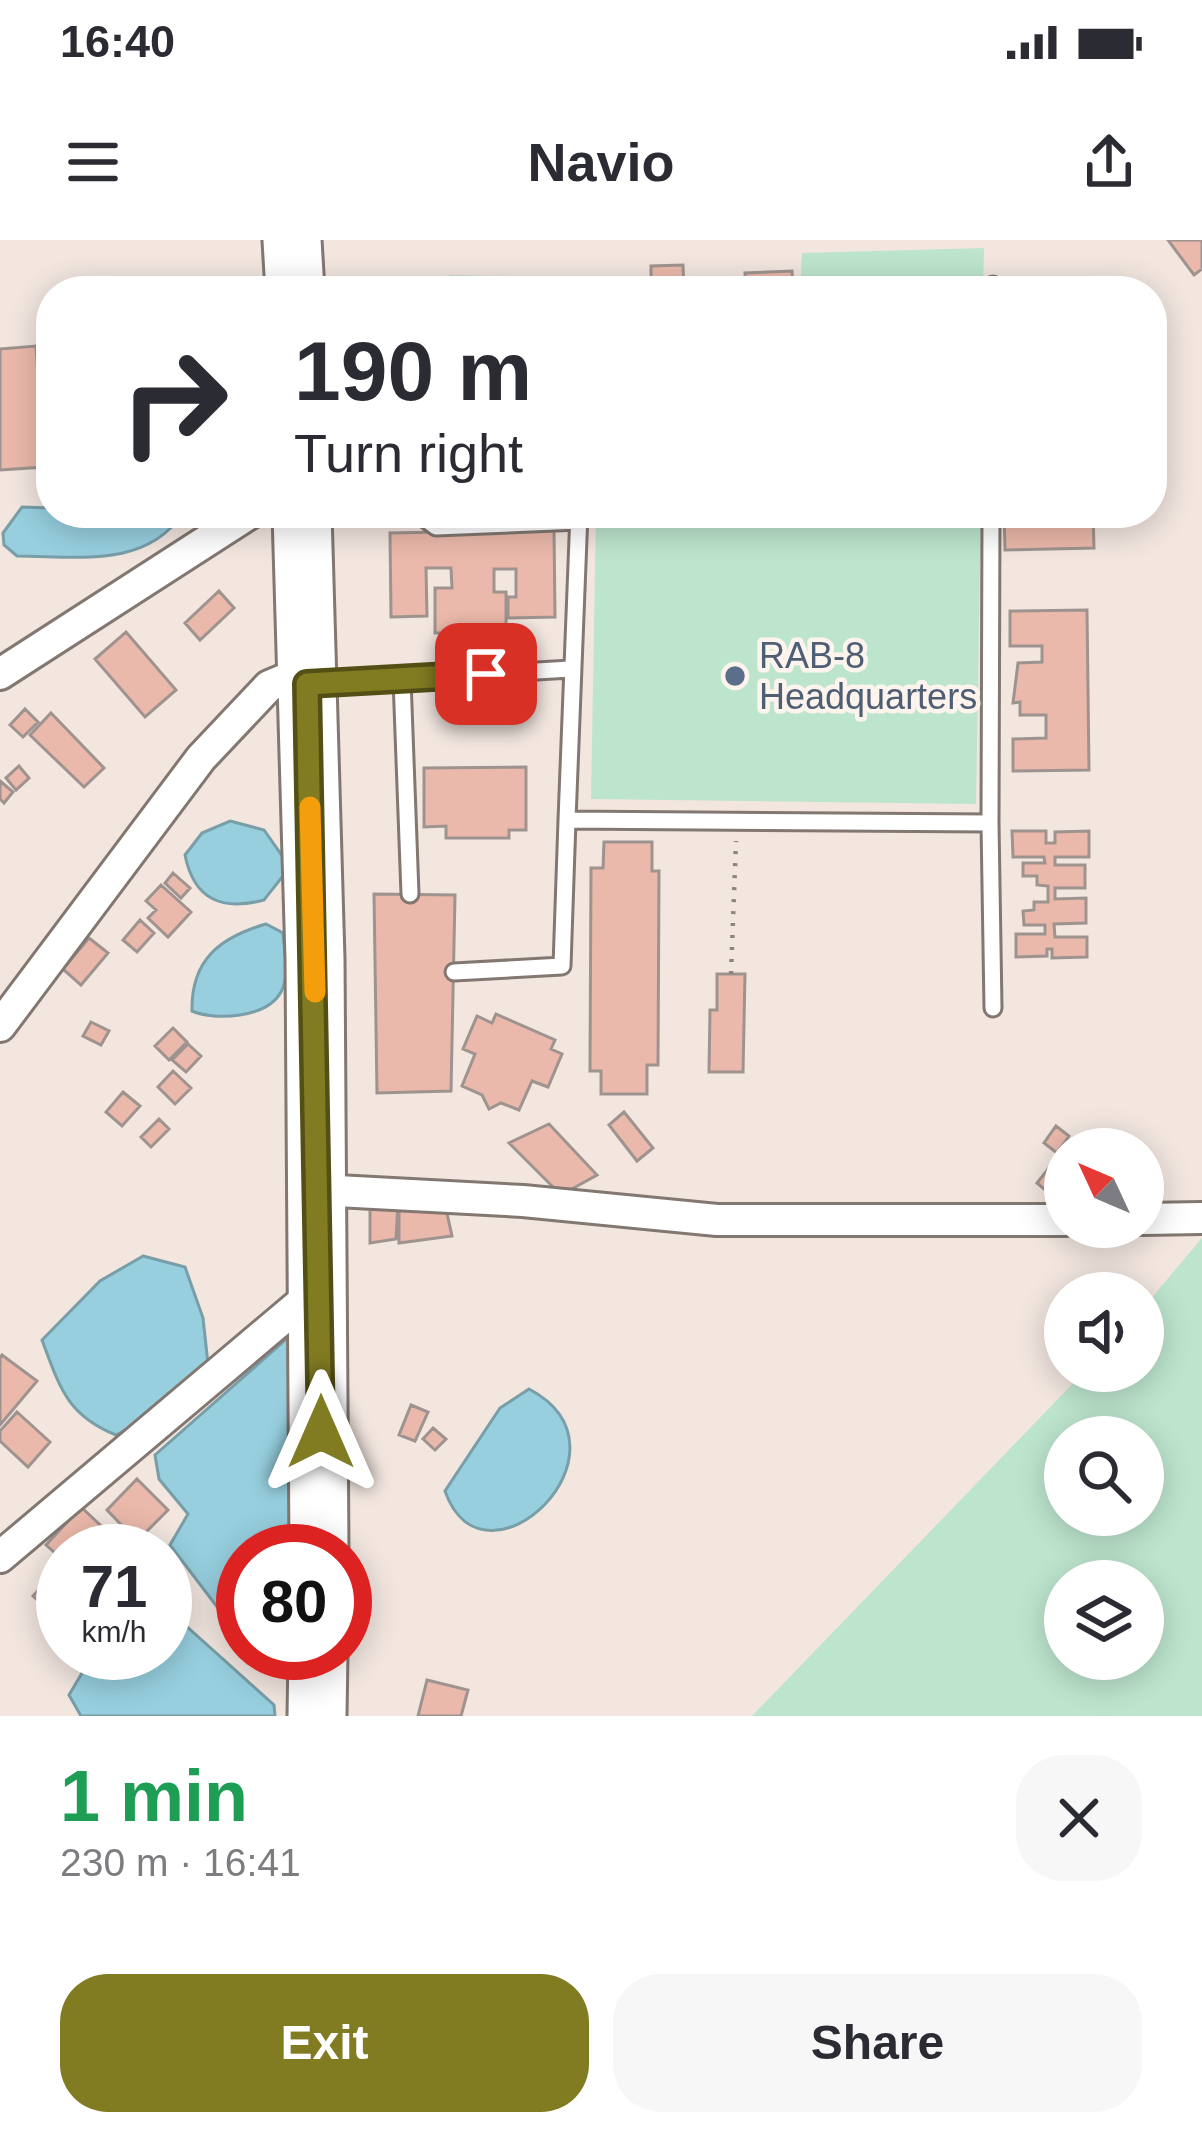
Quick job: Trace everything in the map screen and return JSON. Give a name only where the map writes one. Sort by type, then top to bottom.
[{"type":"highway","points":[[292,240],[294,276]]},
{"type":"highway","points":[[302,528],[320,1287],[319,1524]]},
{"type":"highway","points":[[317,1716],[318,1680]]},
{"type":"street","points":[[0,674],[227,528]]},
{"type":"street","points":[[0,1026],[42,977],[201,758],[268,686],[307,677]]},
{"type":"street","points":[[318,1190],[717,1220],[1044,1220]]},
{"type":"street","points":[[1164,1219],[1202,1218]]},
{"type":"street","points":[[0,1557],[320,1287]]},
{"type":"lane","points":[[454,971],[562,966],[578,528]]},
{"type":"lane","points":[[991,528],[993,1008]]},
{"type":"lane","points":[[307,677],[401,679],[570,670]]},
{"type":"lane","points":[[401,679],[410,894]]},
{"type":"lane","points":[[567,820],[990,824]]},
{"type":"path","points":[[730,974],[737,823]]},
{"type":"green space","points":[[984,248],[983,276],[801,276],[802,253]]},
{"type":"green space","points":[[596,528],[981,528],[976,804],[591,799]]},
{"type":"green space","points":[[1202,1238],[1202,1716],[752,1716],[1065,1392],[1164,1392],[1164,1283]]},
{"type":"water","points":[[22,507],[36,507],[36,528],[170,528],[130,551],[86,557],[17,556],[4,545],[3,533]]},
{"type":"water","points":[[230,821],[264,830],[285,860],[283,876],[264,900],[235,904],[212,898],[195,883],[189,870],[185,855],[202,833]]},
{"type":"water","points":[[266,924],[283,933],[285,979],[274,1001],[240,1015],[192,1011],[196,978],[211,954],[234,936]]},
{"type":"water","points":[[143,1256],[185,1267],[203,1318],[208,1364],[169,1407],[116,1435],[86,1418],[67,1398],[42,1340],[100,1281]]},
{"type":"water","points":[[291,1335],[293,1524],[216,1524],[216,1605],[192,1574],[192,1524],[182,1524],[188,1514],[159,1479],[155,1455]]},
{"type":"water","points":[[529,1389],[560,1415],[570,1446],[563,1477],[545,1504],[519,1524],[491,1530],[465,1521],[445,1491],[500,1408]]},
{"type":"water","points":[[192,1631],[216,1653],[216,1680],[246,1680],[274,1705],[275,1716],[81,1716],[69,1695],[78,1680],[192,1680]]},
{"type":"building","points":[[1168,240],[1202,240],[1202,269],[1194,275]]},
{"type":"building","points":[[683,265],[683,276],[651,276],[651,266]]},
{"type":"building","points":[[792,271],[792,276],[745,276]]},
{"type":"building","points":[[36,346],[36,468],[0,470],[0,349]]},
{"type":"building","points":[[1004,528],[1093,528],[1094,548],[1005,550]]},
{"type":"building","points":[[554,530],[555,617],[508,618],[508,597],[516,597],[516,569],[494,569],[494,592],[506,592],[506,632],[494,632],[495,655],[453,656],[452,633],[435,633],[435,588],[452,588],[451,568],[426,568],[427,616],[391,617],[390,533]]},
{"type":"building","points":[[219,591],[234,608],[200,640],[185,623]]},
{"type":"building","points":[[1087,610],[1089,770],[1013,771],[1013,739],[1046,738],[1046,715],[1020,715],[1020,702],[1013,703],[1018,663],[1042,662],[1042,646],[1010,646],[1010,611]]},
{"type":"building","points":[[126,632],[176,690],[145,717],[95,659]]},
{"type":"building","points":[[25,709],[38,722],[23,737],[10,725]]},
{"type":"building","points":[[51,713],[104,768],[84,787],[30,735]]},
{"type":"building","points":[[19,766],[29,778],[16,790],[6,778]]},
{"type":"building","points":[[526,767],[526,830],[509,830],[509,838],[446,838],[446,826],[424,827],[424,768]]},
{"type":"building","points":[[0,781],[13,792],[4,803],[0,799]]},
{"type":"building","points":[[1012,831],[1046,831],[1046,843],[1055,843],[1055,832],[1089,831],[1089,857],[1055,857],[1055,865],[1085,865],[1085,888],[1055,888],[1055,899],[1086,898],[1086,923],[1054,924],[1055,937],[1087,937],[1087,957],[1052,958],[1052,949],[1047,949],[1047,956],[1016,957],[1016,934],[1045,934],[1045,925],[1024,925],[1023,911],[1034,910],[1034,902],[1048,902],[1048,886],[1037,885],[1037,876],[1023,876],[1023,863],[1045,863],[1044,857],[1013,857]]},
{"type":"building","points":[[604,842],[652,842],[652,871],[659,871],[658,1065],[647,1065],[647,1094],[601,1094],[601,1071],[590,1071],[591,868],[603,868]]},
{"type":"building","points":[[173,873],[190,888],[181,898],[165,883]]},
{"type":"building","points":[[161,885],[191,912],[168,937],[148,918],[156,910],[146,901]]},
{"type":"building","points":[[374,894],[455,895],[451,1091],[377,1093]]},
{"type":"building","points":[[140,920],[154,933],[137,952],[123,940]]},
{"type":"building","points":[[89,938],[108,953],[81,985],[63,969]]},
{"type":"building","points":[[717,974],[745,974],[743,1072],[709,1072],[710,1010],[717,1010]]},
{"type":"building","points":[[496,1014],[555,1040],[551,1049],[562,1054],[548,1087],[532,1081],[519,1110],[501,1103],[489,1109],[482,1095],[462,1086],[475,1054],[463,1049],[477,1016],[492,1023]]},
{"type":"building","points":[[91,1022],[109,1031],[101,1045],[83,1036]]},
{"type":"building","points":[[173,1028],[187,1042],[169,1060],[155,1046]]},
{"type":"building","points":[[188,1044],[201,1056],[186,1072],[172,1060]]},
{"type":"building","points":[[173,1071],[191,1088],[175,1104],[158,1087]]},
{"type":"building","points":[[123,1092],[140,1106],[122,1126],[106,1112]]},
{"type":"building","points":[[624,1112],[653,1148],[637,1161],[609,1125]]},
{"type":"building","points":[[159,1119],[169,1129],[151,1147],[141,1137]]},
{"type":"building","points":[[549,1124],[597,1175],[561,1195],[509,1143]]},
{"type":"building","points":[[399,1200],[446,1209],[452,1236],[399,1243]]},
{"type":"building","points":[[398,1203],[396,1239],[370,1243],[370,1204]]},
{"type":"building","points":[[2,1355],[37,1381],[0,1425],[0,1358]]},
{"type":"building","points":[[411,1405],[428,1412],[415,1441],[399,1435]]},
{"type":"building","points":[[17,1412],[50,1442],[28,1467],[0,1441],[0,1431]]},
{"type":"building","points":[[433,1428],[446,1439],[435,1450],[423,1439]]},
{"type":"building","points":[[137,1479],[168,1510],[154,1524],[121,1524],[107,1510]]},
{"type":"building","points":[[81,1507],[99,1524],[65,1524]]},
{"type":"building","points":[[427,1680],[468,1690],[461,1716],[418,1716]]},
{"type":"slow traffic","points":[[310,807],[315,992]]},
{"type":"place","name":"RAB-8 Headquarters","points":[[735,676]]},
{"type":"route","points":[[321,1432],[307,684],[486,674]]}]
